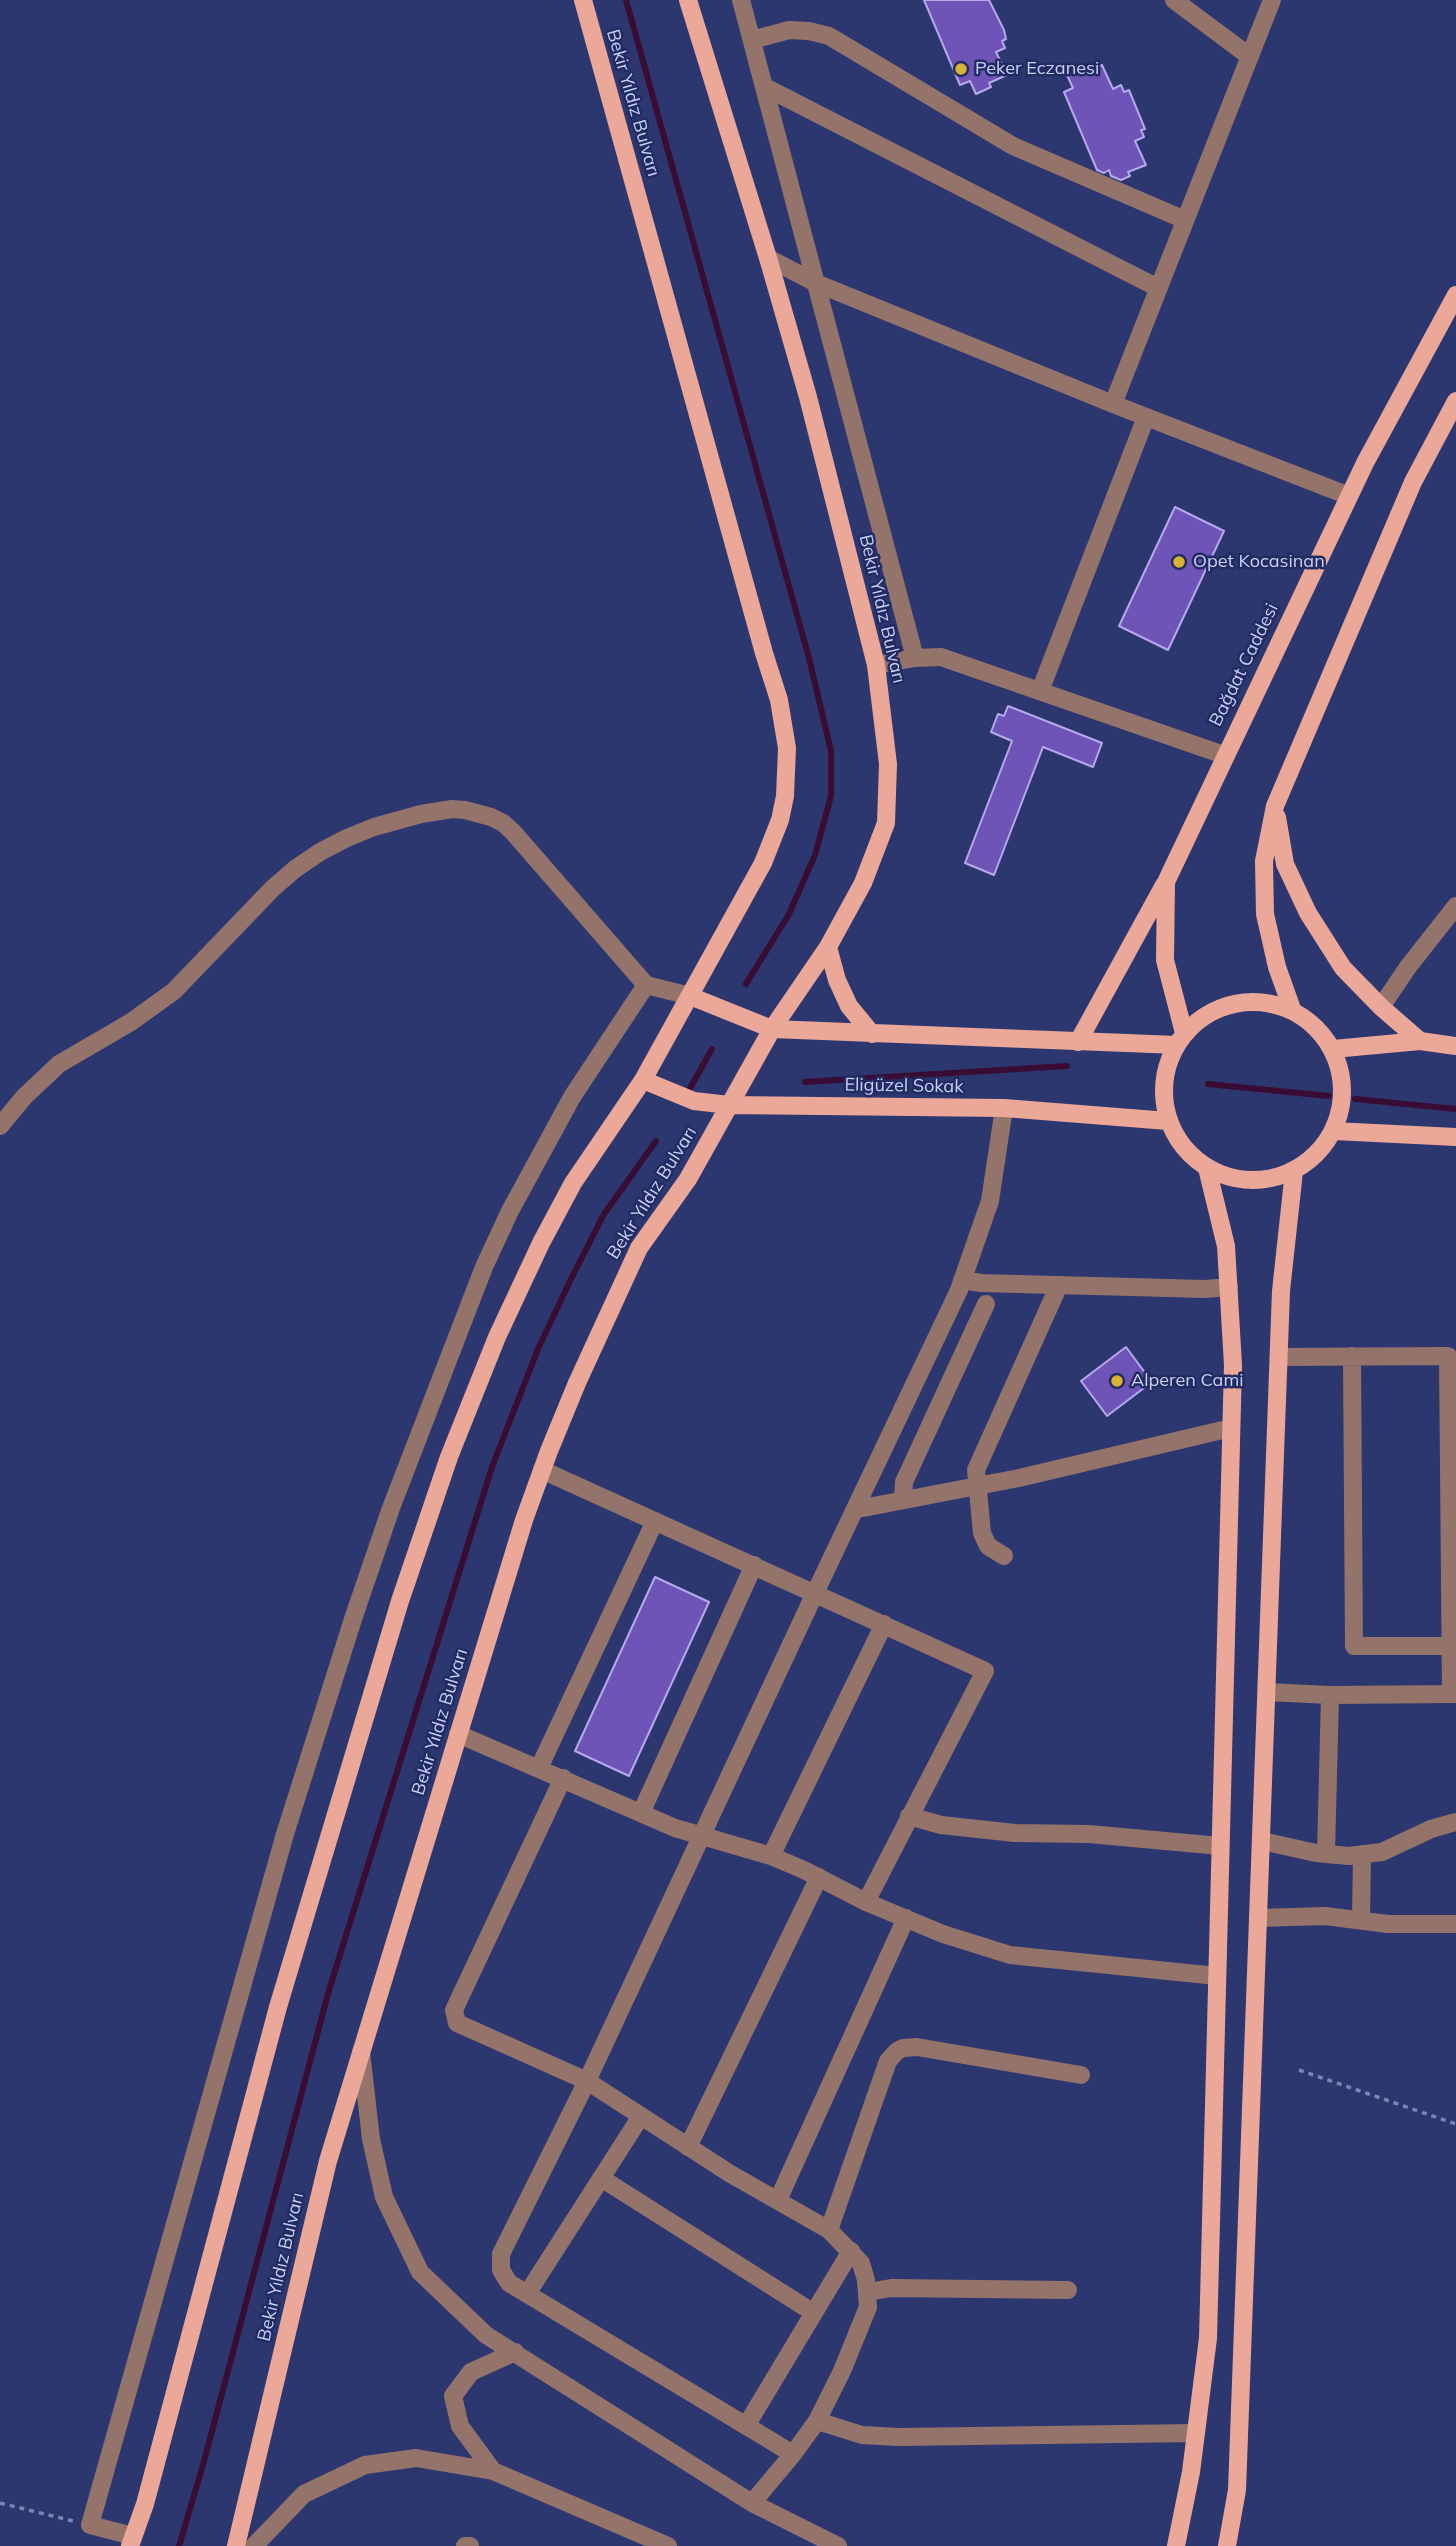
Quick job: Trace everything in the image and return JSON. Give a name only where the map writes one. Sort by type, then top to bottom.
[{"type":"main road","name":"Bekir Yıldız Bulvarı","points":[[132,2541],[145,2504],[278,2007],[428,1517],[476,1386],[541,1243],[580,1172],[643,1080],[773,842],[785,796],[787,748],[779,700],[583,0]]},
{"type":"main road","name":"Bekir Yıldız Bulvarı","points":[[236,2546],[328,2161],[524,1520],[542,1470],[577,1383],[639,1248],[688,1179],[772,1029],[828,947],[863,883],[886,824],[888,764],[876,664],[808,397],[688,0]]},
{"type":"main road","name":"Bağdat Caddesi","points":[[1181,1039],[1165,960],[1166,881],[1349,496],[1456,295]]},
{"type":"main road","points":[[1292,1009],[1277,967],[1265,914],[1264,860],[1275,806],[1413,482],[1456,401]]},
{"type":"main road","points":[[1275,806],[1284,864],[1308,914],[1343,968],[1381,1007],[1420,1041]]},
{"type":"main road","points":[[1078,1041],[1166,881]]},
{"type":"main road","points":[[828,947],[837,980],[849,1006],[872,1034]]},
{"type":"main road","points":[[690,996],[772,1029],[1078,1041],[1181,1039]]},
{"type":"main road","points":[[1236,1002],[1265,1002],[1292,1009],[1315,1026],[1332,1049],[1342,1076],[1342,1104],[1334,1132],[1317,1155],[1294,1171],[1267,1180],[1236,1179],[1207,1168],[1184,1148],[1168,1121],[1163,1091],[1169,1060],[1181,1039],[1207,1013],[1236,1002]]},
{"type":"main road","points":[[1332,1049],[1420,1041],[1456,1046]]},
{"type":"main road","name":"Eligüzel Sokak","points":[[643,1080],[694,1101],[729,1105],[1004,1108],[1168,1121]]},
{"type":"main road","points":[[1334,1132],[1456,1138]]},
{"type":"main road","points":[[1176,2546],[1191,2472],[1208,2337],[1233,1365],[1226,1246],[1207,1168]]},
{"type":"main road","points":[[1227,2546],[1237,2490],[1281,1291],[1294,1171]]},
{"type":"street","points":[[741,0],[915,658]]},
{"type":"street","points":[[1174,0],[1249,56]]},
{"type":"street","points":[[1113,404],[1272,0]]},
{"type":"street","points":[[752,40],[789,30],[829,36],[1013,146],[1185,220]]},
{"type":"street","points":[[765,87],[1158,288]]},
{"type":"street","points":[[768,258],[816,283],[1113,404],[1349,496]]},
{"type":"street","points":[[1040,691],[1146,417]]},
{"type":"street","points":[[876,664],[941,657],[1224,755]]},
{"type":"street","points":[[0,1126],[24,1097],[59,1064],[131,1022],[174,991],[272,889],[295,869],[346,838],[421,814],[452,809],[465,810],[478,812],[503,823],[646,985],[690,996]]},
{"type":"street","points":[[1381,1007],[1408,967],[1456,906]]},
{"type":"street","points":[[132,2541],[90,2525],[172,2243],[285,1834],[354,1616],[391,1508],[484,1267],[510,1211],[572,1097],[646,985]]},
{"type":"street","points":[[793,2454],[509,2283],[504,2277],[501,2254],[587,2081],[962,1280],[990,1201],[1004,1108]]},
{"type":"street","points":[[962,1280],[1205,1289],[1228,1287]]},
{"type":"street","points":[[1004,1556],[988,1546],[982,1532],[976,1470],[1059,1285]]},
{"type":"street","points":[[903,1500],[904,1482],[986,1304]]},
{"type":"street","points":[[1352,1356],[1354,1646],[1450,1646]]},
{"type":"street","points":[[1266,1692],[1330,1695],[1453,1694],[1450,1646],[1452,1454],[1448,1356],[1279,1357]]},
{"type":"street","points":[[856,1507],[863,1508],[977,1486],[1231,1428]]},
{"type":"street","points":[[542,1470],[985,1671],[866,1902]]},
{"type":"street","points":[[539,1768],[655,1521]]},
{"type":"street","points":[[641,1813],[754,1565]]},
{"type":"street","points":[[771,1856],[884,1624]]},
{"type":"street","points":[[1326,1853],[1330,1695]]},
{"type":"street","points":[[458,1734],[641,1813],[701,1836],[771,1856],[866,1902],[943,1934],[1010,1955],[1217,1976]]},
{"type":"street","points":[[563,1778],[454,2010],[460,2026],[587,2081],[688,2147],[829,2230],[861,2263],[868,2292],[868,2308],[842,2371],[817,2421],[752,2503]]},
{"type":"street","points":[[909,1816],[941,1825],[1015,1833],[1089,1834],[1220,1846]]},
{"type":"street","points":[[1262,1840],[1316,1853],[1349,1856],[1382,1852],[1431,1829],[1456,1822]]},
{"type":"street","points":[[1361,1919],[1362,1854]]},
{"type":"street","points":[[688,2147],[819,1877]]},
{"type":"street","points":[[1259,1918],[1325,1916],[1388,1924],[1456,1924]]},
{"type":"street","points":[[778,2200],[906,1918]]},
{"type":"street","points":[[829,2230],[888,2062],[897,2051],[917,2047],[1081,2075]]},
{"type":"street","points":[[362,2052],[371,2139],[384,2197],[420,2272],[486,2334],[752,2503],[838,2546]]},
{"type":"street","points":[[527,2294],[641,2116]]},
{"type":"street","points":[[601,2178],[814,2313]]},
{"type":"street","points":[[746,2426],[851,2251]]},
{"type":"street","points":[[868,2292],[891,2288],[1068,2290]]},
{"type":"street","points":[[493,2471],[460,2426],[453,2396],[471,2372],[515,2353]]},
{"type":"street","points":[[817,2421],[862,2435],[898,2437],[1196,2433]]},
{"type":"street","points":[[254,2546],[304,2494],[365,2465],[416,2458],[493,2471],[668,2546]]},
{"type":"path","points":[[1299,2070],[1456,2124]]},
{"type":"path","points":[[0,2503],[90,2525]]},
{"type":"building","points":[[924,0],[989,0],[1004,30],[1006,39],[1002,41],[1005,48],[996,52],[1007,75],[989,83],[991,87],[976,94],[970,81],[960,85]]},
{"type":"building","points":[[1102,65],[1113,89],[1121,85],[1124,92],[1129,90],[1145,129],[1141,130],[1144,137],[1135,141],[1146,165],[1128,172],[1130,176],[1121,180],[1111,176],[1109,170],[1104,173],[1097,170],[1064,92],[1073,88],[1067,75],[1083,69],[1085,73]]},
{"type":"building","points":[[1175,507],[1224,531],[1168,650],[1119,626]]},
{"type":"building","points":[[1008,706],[1102,743],[1093,767],[1043,747],[994,875],[965,863],[1012,741],[991,732],[998,714],[1004,716]]},
{"type":"building","name":"Alperen Cami","points":[[1126,1347],[1152,1382],[1107,1416],[1081,1381]]},
{"type":"building","points":[[655,1577],[709,1602],[629,1776],[575,1751]]},
{"type":"waterway","points":[[626,0],[809,658],[831,751],[831,796],[815,855],[789,914],[746,984]]},
{"type":"waterway","points":[[688,1092],[712,1049]]},
{"type":"waterway","points":[[805,1082],[1067,1066]]},
{"type":"waterway","points":[[1208,1084],[1329,1096]]},
{"type":"waterway","points":[[1355,1099],[1456,1109]]},
{"type":"waterway","points":[[179,2546],[329,1990],[492,1467],[538,1349],[570,1281],[604,1214],[656,1141]]},
{"type":"place","name":"Peker Eczanesi","points":[[961,69]]},
{"type":"place","name":"Opet Kocasinan","points":[[1179,562]]},
{"type":"place","name":"Alperen Cami","points":[[1117,1381]]}]
